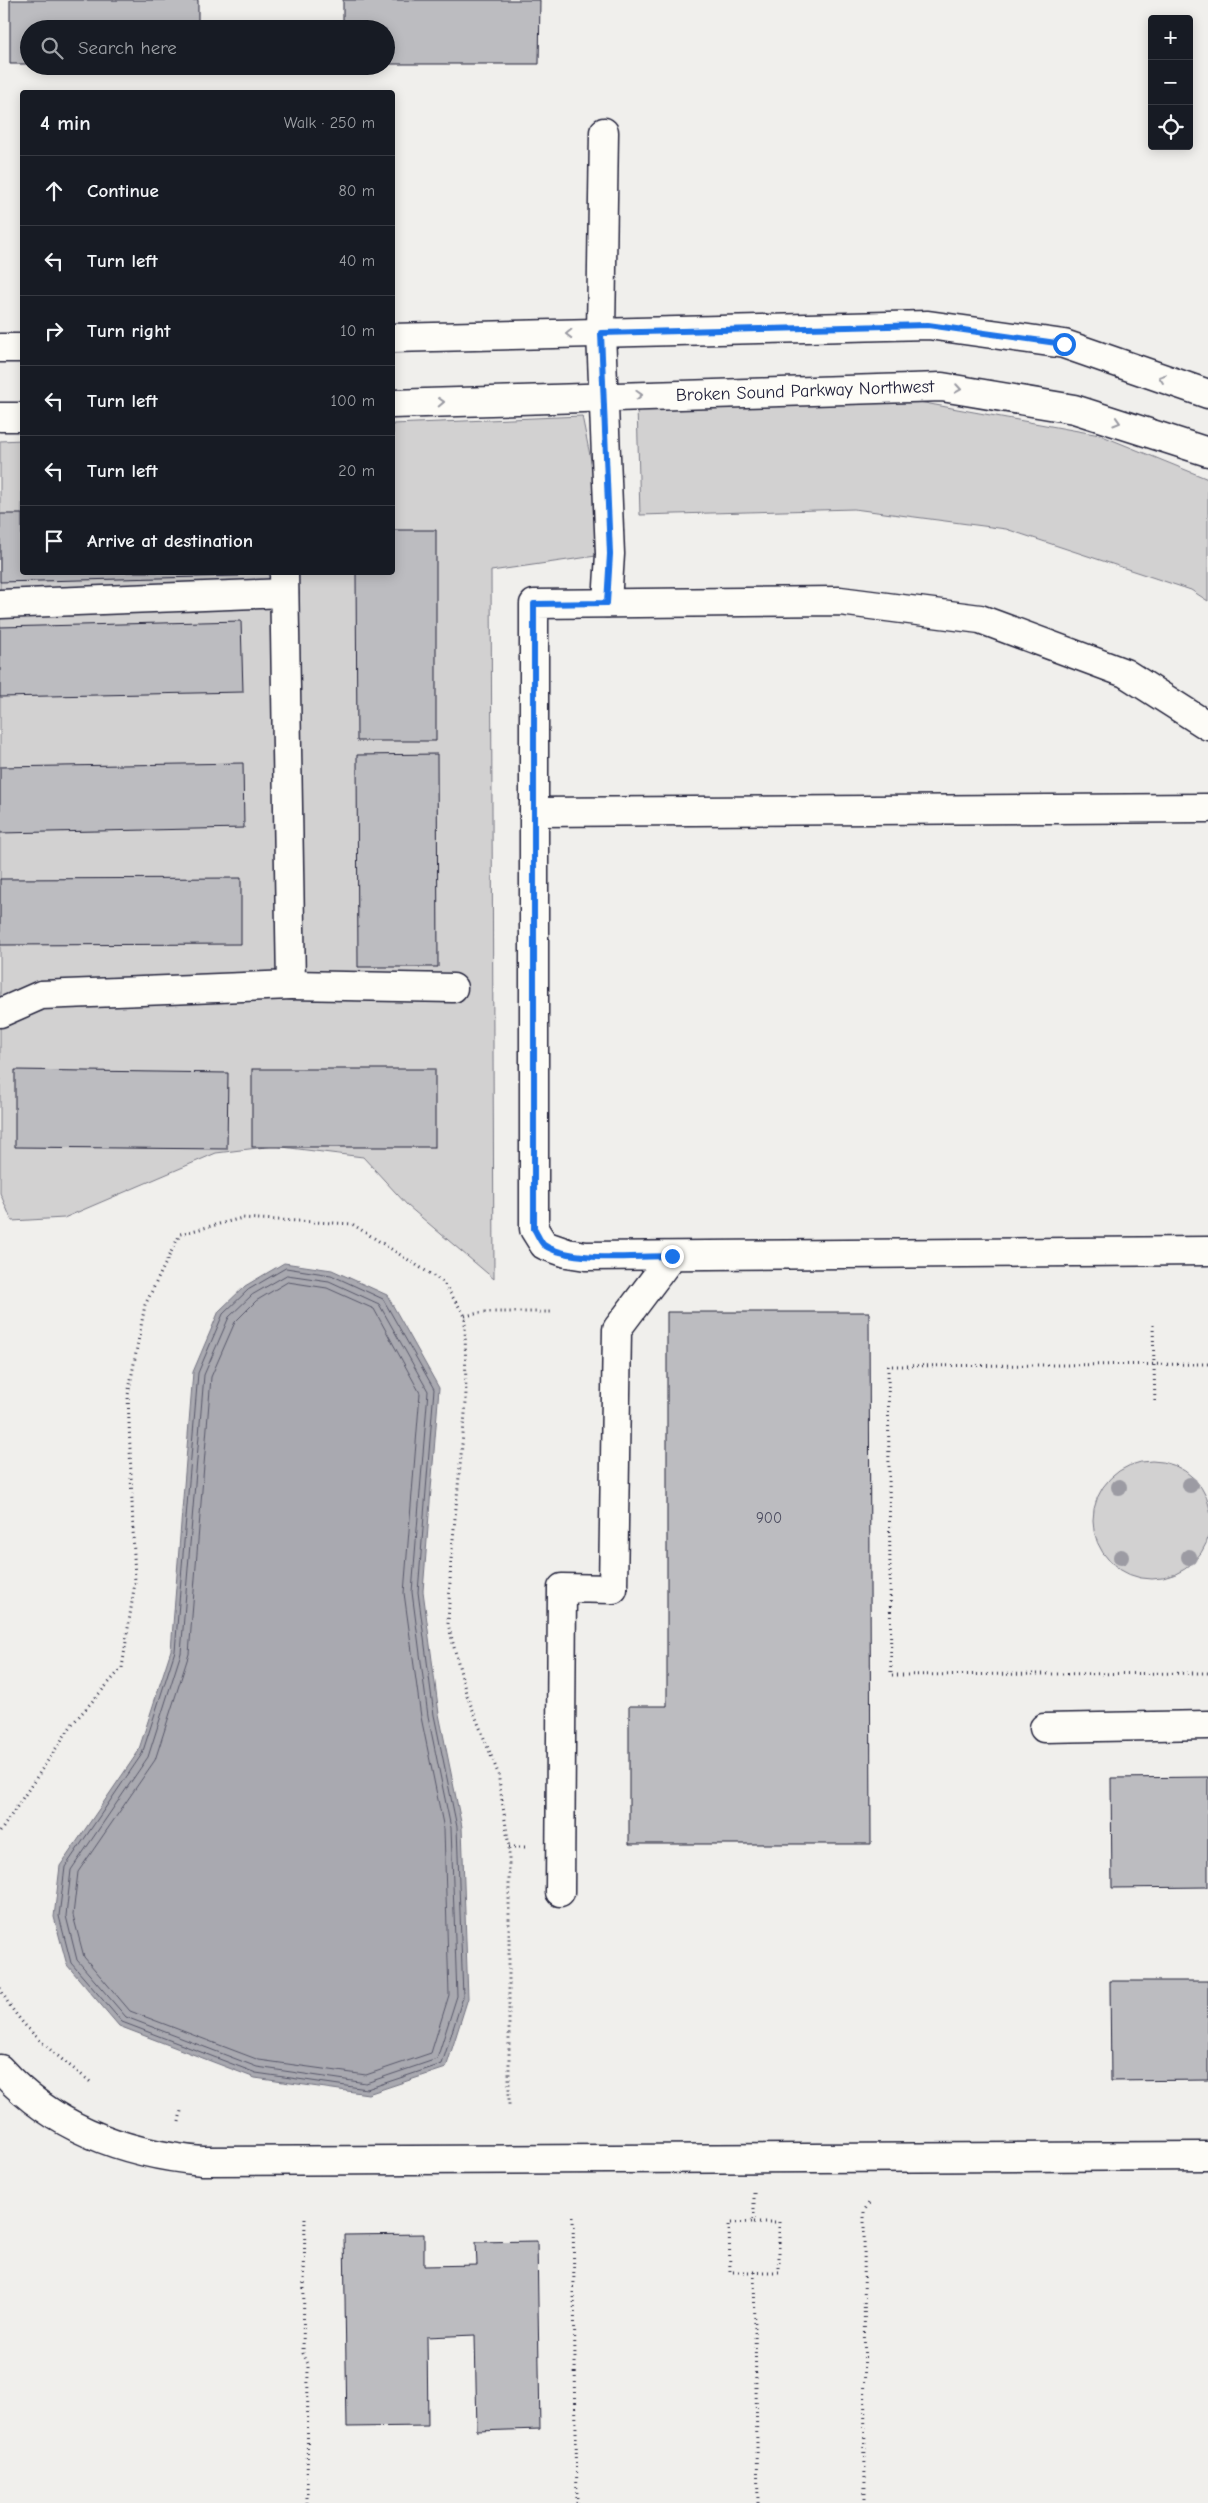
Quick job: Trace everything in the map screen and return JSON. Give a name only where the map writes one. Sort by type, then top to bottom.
[{"type":"street","points":[[604,132],[601,333],[610,554],[607,603]]},
{"type":"street","points":[[395,338],[928,325],[1064,344],[1208,394]]},
{"type":"street","points":[[0,348],[20,348]]},
{"type":"street","name":"Broken Sound Parkway Northwest","points":[[395,404],[942,387],[1074,409],[1208,452]]},
{"type":"street","points":[[0,417],[20,416]]},
{"type":"street","points":[[0,604],[284,582],[291,985]]},
{"type":"street","points":[[1208,726],[1125,673],[980,619],[840,600],[534,604],[534,1229],[544,1245],[567,1253],[586,1256],[1208,1251]]},
{"type":"street","points":[[534,812],[1208,808]]},
{"type":"street","points":[[0,1013],[41,995],[291,985],[453,988]]},
{"type":"street","points":[[560,1892],[562,1588],[613,1589],[617,1329],[672,1256]]},
{"type":"street","points":[[1044,1728],[1208,1725]]},
{"type":"street","points":[[0,2069],[12,2082],[49,2112],[81,2130],[124,2148],[170,2158],[203,2160],[1208,2156]]},
{"type":"path","points":[[0,1832],[73,1723],[122,1668],[135,1582],[128,1395],[145,1305],[180,1234],[242,1218],[352,1224],[443,1282],[465,1316],[466,1403],[451,1560],[448,1624],[466,1693],[498,1773],[509,1848],[509,2108]]},
{"type":"path","points":[[465,1316],[484,1312],[553,1312]]},
{"type":"path","points":[[1154,1325],[1155,1405]]},
{"type":"path","points":[[1208,1364],[888,1366],[891,1675],[1208,1673]]},
{"type":"path","points":[[0,1988],[9,2007],[41,2042],[93,2084]]},
{"type":"path","points":[[865,2503],[864,2212],[869,2203]]},
{"type":"path","points":[[573,2217],[577,2503]]},
{"type":"path","points":[[305,2218],[303,2353],[308,2364],[307,2503]]},
{"type":"path","points":[[778,2222],[779,2272],[754,2272],[730,2272],[729,2223],[778,2222]]},
{"type":"path","points":[[754,2272],[758,2503]]},
{"type":"shaded area","points":[[886,396],[1100,435],[1208,479],[1208,601],[1191,590],[1006,529],[854,509],[640,515],[637,406]]},
{"type":"shaded area","points":[[582,416],[610,554],[491,571],[494,1279],[408,1206],[363,1157],[274,1146],[216,1153],[64,1218],[12,1221],[0,1193],[0,441],[20,440],[20,575],[395,575],[395,424]]},
{"type":"shaded area","points":[[1152,1461],[1175,1465],[1194,1478],[1207,1497],[1209,1504],[1209,1536],[1207,1543],[1194,1562],[1175,1575],[1152,1579],[1129,1575],[1110,1562],[1097,1543],[1093,1520],[1097,1497],[1110,1478],[1129,1465]]},
{"type":"water","points":[[284,1263],[332,1270],[387,1295],[439,1388],[423,1591],[439,1714],[462,1827],[468,1998],[446,2068],[368,2094],[255,2078],[119,2026],[67,1965],[54,1917],[60,1866],[138,1752],[171,1650],[193,1372],[219,1311],[245,1286]]},
{"type":"building","points":[[10,0],[198,0],[198,20],[20,20],[20,64],[10,64]]},
{"type":"building","points":[[343,0],[540,0],[539,64],[395,64],[395,20],[343,20]]},
{"type":"building","points":[[0,514],[20,514],[20,575],[239,575],[239,576],[0,582]]},
{"type":"building","points":[[395,530],[436,530],[436,741],[357,741],[356,575],[395,575]]},
{"type":"building","points":[[241,621],[243,692],[0,697],[0,627]]},
{"type":"building","points":[[437,754],[438,967],[358,967],[357,755]]},
{"type":"building","points":[[243,763],[244,828],[0,833],[0,767]]},
{"type":"building","points":[[241,878],[241,944],[0,945],[0,879]]},
{"type":"building","points":[[252,1069],[435,1069],[435,1147],[252,1147]]},
{"type":"building","points":[[15,1070],[228,1073],[227,1149],[15,1147]]},
{"type":"building","points":[[667,1312],[869,1312],[871,1844],[629,1844],[629,1706],[667,1706]]},
{"type":"building","points":[[1208,1777],[1208,1887],[1112,1888],[1111,1778]]},
{"type":"building","points":[[1110,1981],[1208,1981],[1208,2080],[1111,2081]]},
{"type":"building","points":[[424,2234],[424,2266],[477,2265],[476,2242],[537,2241],[540,2429],[477,2431],[475,2335],[427,2337],[428,2426],[347,2427],[344,2235]]},
{"type":"route","points":[[672,1256],[586,1256],[567,1253],[544,1245],[534,1229],[534,604],[607,603],[610,554],[601,333],[928,325],[1064,344]]}]
